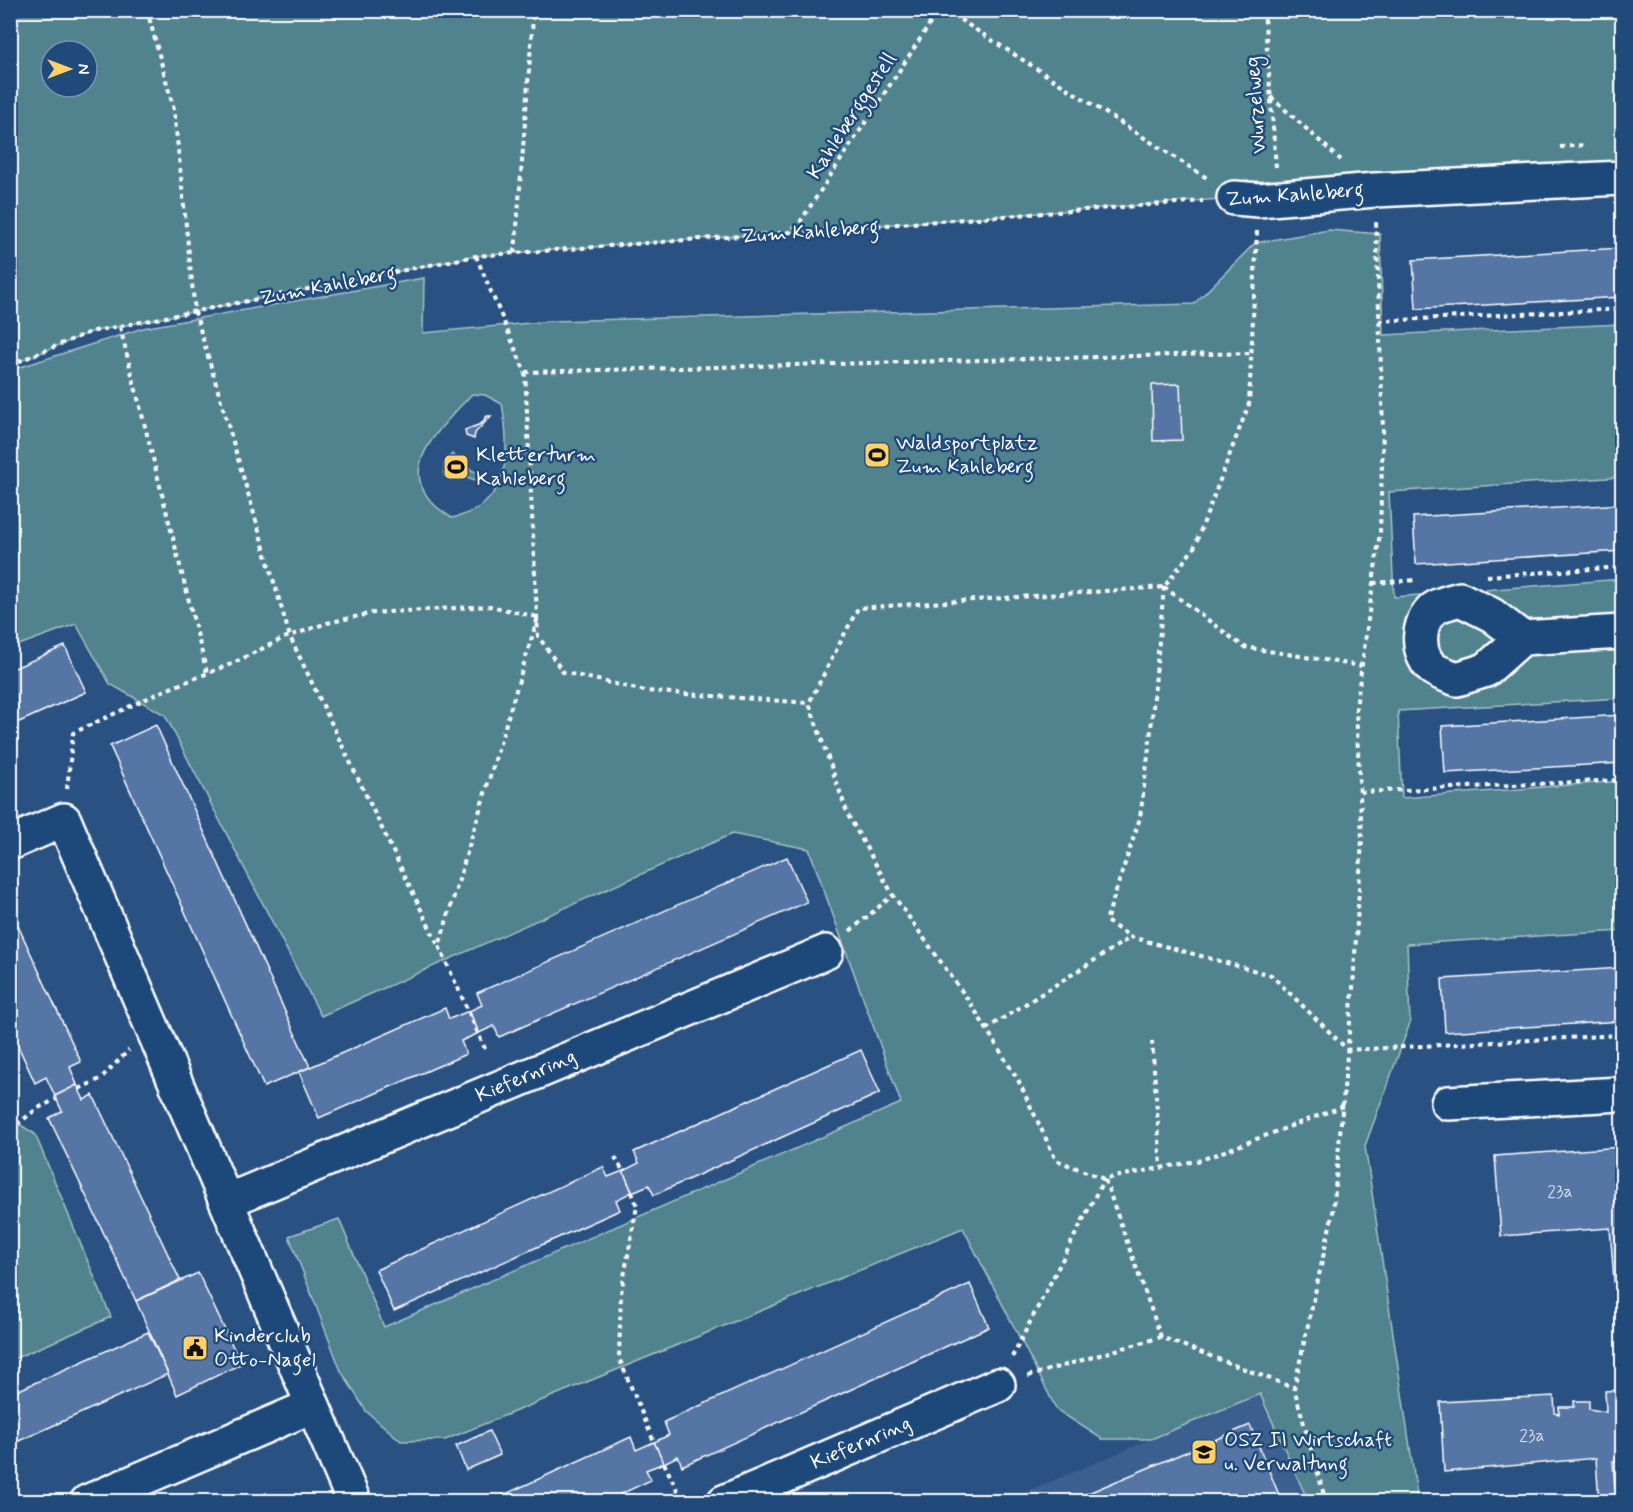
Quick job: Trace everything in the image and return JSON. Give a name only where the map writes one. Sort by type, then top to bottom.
[{"type":"street","name":"Zum Kahleberg","points":[[1257,199],[1375,190],[1623,178]]},
{"type":"street","points":[[1522,638],[1623,632]]},
{"type":"street","points":[[10,843],[64,820],[354,1502]]},
{"type":"street","name":"Kiefernring","points":[[227,1201],[826,952]]},
{"type":"street","points":[[1448,1103],[1623,1094]]},
{"type":"street","name":"Kiefernring","points":[[724,1502],[998,1384]]},
{"type":"street","points":[[87,1502],[312,1406]]},
{"type":"path","points":[[147,10],[174,110],[195,312],[290,637],[439,946],[486,1051]]},
{"type":"path","points":[[515,253],[533,18],[536,10]]},
{"type":"path","name":"Kahleberggestell","points":[[786,234],[800,222],[939,10]]},
{"type":"path","points":[[945,10],[1257,199]]},
{"type":"path","name":"Wurzelweg","points":[[1164,587],[1194,548],[1249,404],[1257,199],[1270,96],[1264,10]]},
{"type":"path","points":[[1270,96],[1375,190],[1383,430],[1380,532],[1356,708],[1362,839],[1348,1050],[1333,1212],[1294,1388],[1326,1502]]},
{"type":"path","name":"Zum Kahleberg","points":[[10,365],[90,332],[476,256],[1257,199]]},
{"type":"path","points":[[476,256],[525,372],[538,636],[563,672],[645,691],[808,703]]},
{"type":"path","points":[[1379,321],[1623,309]]},
{"type":"path","points":[[120,327],[207,673]]},
{"type":"path","points":[[525,372],[1251,353]]},
{"type":"path","points":[[1480,576],[1623,567]]},
{"type":"path","points":[[1373,583],[1420,580]]},
{"type":"path","points":[[1344,1106],[1201,1160],[1104,1179],[1056,1160],[1018,1080],[986,1029],[893,895],[848,815],[808,703],[858,608],[1164,587],[1244,646],[1361,666]]},
{"type":"path","points":[[1164,587],[1140,818],[1106,921],[1131,937],[1270,975],[1348,1050],[1623,1035]]},
{"type":"path","points":[[64,820],[73,733],[290,637],[327,623],[373,613],[490,606],[538,617]]},
{"type":"path","points":[[439,946],[538,617]]},
{"type":"path","points":[[1360,792],[1623,780]]},
{"type":"path","points":[[826,952],[893,895]]},
{"type":"path","points":[[986,1029],[1131,937]]},
{"type":"path","points":[[79,1089],[100,1079],[153,1026]]},
{"type":"path","points":[[1152,1041],[1161,1167]]},
{"type":"path","points":[[10,1130],[38,1108],[57,1100]]},
{"type":"path","points":[[615,1157],[623,1171]]},
{"type":"path","points":[[1104,1179],[1161,1337]]},
{"type":"path","points":[[998,1384],[1104,1179]]},
{"type":"path","points":[[632,1192],[637,1206],[621,1293],[619,1358],[654,1442]]},
{"type":"path","points":[[998,1384],[1161,1337],[1294,1388]]},
{"type":"path","points":[[664,1463],[683,1502]]},
{"type":"shaded area","name":"OSZ II Wirtschaft u. Verwaltung","points":[[1261,1394],[1308,1501],[1003,1502],[1151,1439]]},
{"type":"green space","points":[[11,11],[1622,11],[1622,178],[1234,198],[476,256],[91,332],[11,365]]},
{"type":"green space","points":[[1329,230],[1380,234],[1383,335],[1622,324],[1622,477],[1389,492],[1394,597],[1622,579],[1622,698],[1398,711],[1402,798],[1622,781],[1622,931],[1407,944],[1410,1023],[1365,1146],[1418,1501],[1308,1501],[1260,1394],[1151,1439],[1102,1439],[1057,1410],[963,1228],[445,1440],[401,1441],[366,1411],[341,1371],[289,1236],[339,1219],[384,1327],[901,1103],[809,849],[732,834],[321,1016],[165,715],[110,684],[76,624],[11,648],[11,370],[143,328],[424,278],[423,333],[551,321],[1194,304],[1255,243]],"holes":[[[472,394],[485,395],[502,404],[506,441],[502,475],[496,490],[486,502],[471,512],[452,518],[432,503],[422,487],[419,471],[423,456],[444,424]]]},
{"type":"green space","name":"Kletterturm Kahleberg","points":[[452,454],[473,471],[482,473],[481,482],[450,471],[449,477],[444,476],[444,464]]},
{"type":"green space","points":[[11,1119],[35,1134],[111,1317],[11,1360]]},
{"type":"building","points":[[1622,248],[1622,297],[1416,309],[1413,260]]},
{"type":"building","points":[[1180,384],[1182,440],[1153,441],[1152,385]]},
{"type":"building","points":[[487,416],[491,416],[475,433],[474,439],[466,436],[465,430],[481,424]]},
{"type":"building","points":[[1622,504],[1622,551],[1416,564],[1413,517]]},
{"type":"building","points":[[65,646],[86,692],[10,726],[10,670]]},
{"type":"building","points":[[1622,715],[1622,763],[1445,773],[1442,726]]},
{"type":"building","points":[[156,725],[310,1067],[264,1087],[110,746]]},
{"type":"building","points":[[787,857],[807,902],[499,1037],[494,1026],[479,1033],[469,1011],[482,1005],[477,993]]},
{"type":"building","points":[[13,915],[81,1062],[70,1067],[77,1085],[55,1096],[46,1077],[35,1083],[10,1028],[10,916]]},
{"type":"building","points":[[1622,968],[1622,1021],[1445,1032],[1442,979]]},
{"type":"building","points":[[445,1008],[449,1019],[469,1011],[479,1033],[461,1041],[466,1054],[319,1118],[299,1072]]},
{"type":"building","points":[[861,1050],[880,1093],[654,1195],[649,1185],[632,1192],[623,1171],[639,1163],[634,1152]]},
{"type":"building","points":[[77,1085],[84,1100],[93,1095],[180,1280],[136,1301],[49,1118],[62,1111],[55,1096]]},
{"type":"building","points":[[1622,1147],[1622,1307],[1616,1307],[1610,1228],[1501,1236],[1495,1156]]},
{"type":"building","points":[[603,1167],[608,1177],[623,1171],[632,1192],[616,1200],[620,1210],[394,1311],[376,1270]]},
{"type":"building","name":"Kinderclub Otto-Nagel","points":[[198,1273],[241,1364],[177,1395],[136,1301]]},
{"type":"building","points":[[970,1284],[989,1327],[682,1466],[678,1456],[664,1463],[654,1442],[669,1435],[664,1422]]},
{"type":"building","points":[[148,1332],[168,1374],[10,1445],[10,1394]]},
{"type":"building","points":[[1622,1390],[1622,1461],[1613,1461],[1615,1488],[1622,1489],[1622,1502],[1599,1502],[1596,1458],[1444,1472],[1440,1402],[1554,1396],[1555,1413],[1559,1414],[1559,1407],[1574,1407],[1574,1401],[1589,1401],[1589,1409],[1606,1412],[1605,1391]]},
{"type":"building","points":[[1250,1425],[1282,1502],[1089,1502],[1086,1494]]},
{"type":"building","points":[[489,1431],[500,1455],[466,1470],[456,1446]]},
{"type":"building","points":[[631,1437],[636,1450],[654,1442],[664,1463],[646,1470],[651,1480],[604,1502],[488,1502]]},
{"type":"building","points":[[266,1493],[269,1502],[247,1502]]},
{"type":"place","name":"Waldsportplatz Zum Kahleberg","points":[[877,455]]},
{"type":"place","name":"Kletterturm Kahleberg","points":[[456,467]]},
{"type":"place","name":"Kinderclub Otto-Nagel","points":[[195,1348]]},
{"type":"place","name":"OSZ II Wirtschaft u. Verwaltung","points":[[1204,1452]]}]
